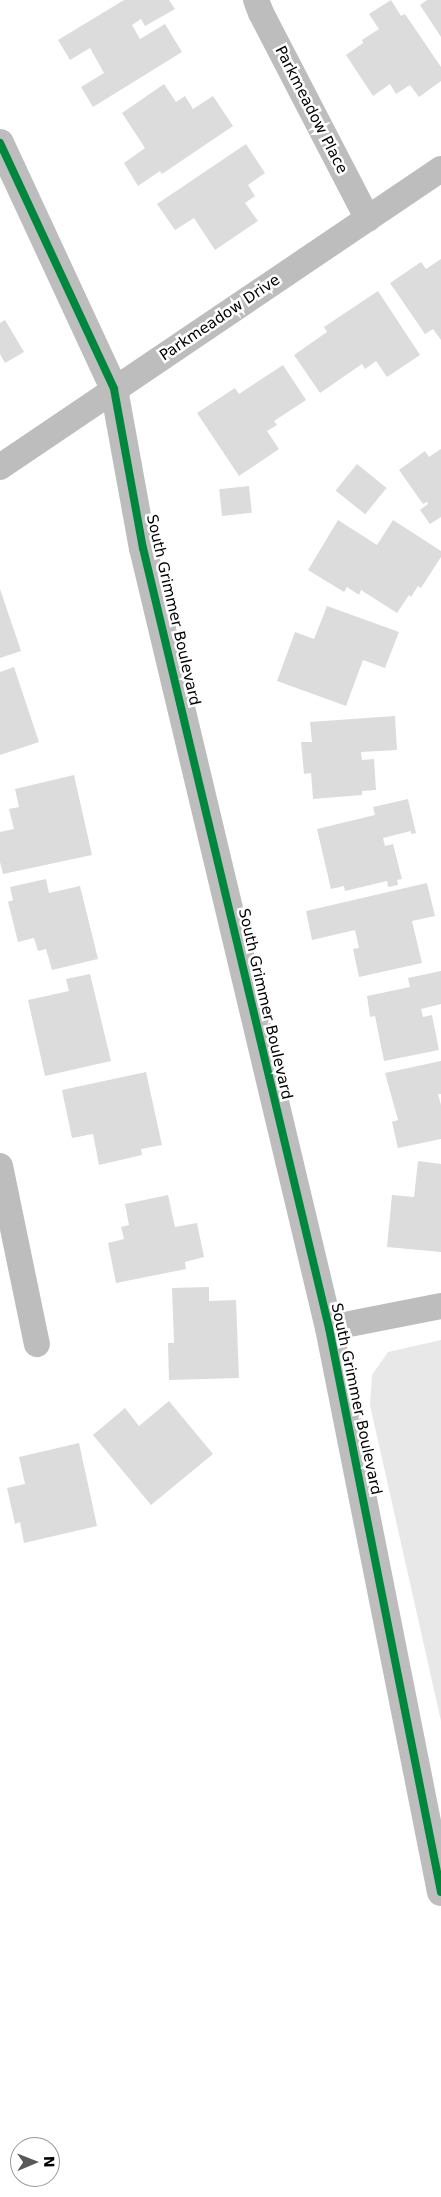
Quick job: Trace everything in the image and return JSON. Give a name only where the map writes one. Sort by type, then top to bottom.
[{"type":"street","name":"Parkmeadow Place","points":[[256,0],[260,13],[368,219]]},
{"type":"street","name":"South Grimmer Boulevard","points":[[0,143],[114,389],[150,576],[329,1328],[441,1892]]},
{"type":"street","name":"Parkmeadow Drive","points":[[0,467],[441,169]]},
{"type":"street","points":[[0,1166],[38,1344]]},
{"type":"street","points":[[329,1328],[441,1306]]},
{"type":"shaded area","points":[[441,1340],[441,1721],[370,1405],[372,1375],[388,1352]]},
{"type":"building","points":[[124,0],[169,0],[175,9],[145,26],[141,19],[132,25],[140,39],[165,24],[182,52],[93,107],[81,87],[104,73],[90,48],[70,60],[58,40]]},
{"type":"building","points":[[391,0],[401,16],[405,14],[441,67],[441,81],[419,97],[410,85],[396,94],[390,84],[373,96],[346,55],[363,43],[362,40],[379,29],[369,14]]},
{"type":"building","points":[[427,0],[441,0],[441,37],[420,5]]},
{"type":"building","points":[[164,84],[176,102],[185,96],[193,109],[213,96],[233,126],[162,174],[160,171],[138,186],[124,163],[145,148],[122,113]]},
{"type":"building","points":[[246,144],[265,173],[248,185],[255,196],[245,203],[258,221],[215,250],[194,218],[175,230],[157,204]]},
{"type":"building","points":[[441,259],[441,340],[433,329],[425,334],[390,283],[421,262],[426,269]]},
{"type":"building","points":[[378,291],[420,355],[387,377],[376,361],[365,369],[362,364],[320,393],[294,355],[327,332],[324,327]]},
{"type":"building","points":[[5,320],[24,352],[5,363],[0,354],[0,323]]},
{"type":"building","points":[[283,365],[306,400],[274,421],[277,425],[267,431],[279,449],[239,476],[197,413],[235,388],[239,394]]},
{"type":"building","points":[[441,449],[441,517],[430,524],[420,510],[428,504],[427,502],[423,504],[399,470],[425,451],[429,457]]},
{"type":"building","points":[[357,464],[387,488],[365,514],[336,490]]},
{"type":"building","points":[[249,486],[252,513],[222,516],[219,489]]},
{"type":"building","points":[[338,520],[377,545],[393,520],[441,551],[441,557],[421,588],[418,586],[411,597],[409,595],[397,613],[361,590],[359,595],[347,587],[344,592],[308,570]]},
{"type":"building","points":[[0,589],[21,651],[0,658]]},
{"type":"building","points":[[327,606],[399,632],[385,668],[363,660],[346,706],[277,681],[295,632],[314,639]]},
{"type":"building","points":[[14,667],[39,742],[0,755],[0,672]]},
{"type":"building","points":[[395,716],[397,750],[361,752],[362,760],[374,759],[376,790],[362,791],[362,795],[313,799],[311,773],[304,774],[301,742],[312,742],[310,722]]},
{"type":"building","points":[[74,775],[92,855],[3,874],[0,862],[0,832],[14,829],[9,809],[19,807],[15,789]]},
{"type":"building","points":[[408,799],[416,833],[411,834],[411,831],[383,838],[385,846],[393,844],[402,879],[397,880],[398,885],[388,887],[387,881],[345,891],[344,886],[331,889],[317,829],[375,815],[373,807]]},
{"type":"building","points":[[46,879],[49,893],[80,886],[98,959],[52,970],[46,949],[38,951],[34,938],[18,942],[8,902],[13,900],[10,887]]},
{"type":"building","points":[[427,883],[435,916],[412,921],[422,963],[359,977],[353,949],[359,948],[355,930],[312,940],[306,911]]},
{"type":"building","points":[[441,971],[441,1004],[421,1009],[423,1017],[432,1015],[439,1050],[384,1061],[375,1016],[370,1017],[367,996],[410,987],[408,978]]},
{"type":"building","points":[[90,974],[111,1061],[45,1076],[28,1000],[69,991],[66,979]]},
{"type":"building","points":[[441,1061],[441,1094],[438,1094],[441,1105],[441,1139],[398,1148],[392,1122],[398,1120],[385,1073]]},
{"type":"building","points":[[146,1072],[162,1145],[141,1149],[142,1155],[99,1165],[93,1134],[72,1138],[62,1090]]},
{"type":"building","points":[[418,1161],[441,1164],[441,1252],[387,1247],[392,1195],[414,1197]]},
{"type":"building","points":[[168,1195],[175,1227],[197,1223],[204,1257],[185,1262],[186,1269],[116,1283],[108,1243],[124,1239],[121,1227],[129,1225],[125,1204]]},
{"type":"building","points":[[209,1287],[209,1301],[236,1300],[239,1378],[169,1380],[168,1343],[174,1343],[172,1288]]},
{"type":"building","points":[[169,1401],[213,1454],[151,1505],[93,1435],[125,1408],[139,1426]]},
{"type":"building","points":[[79,1443],[97,1526],[24,1543],[20,1522],[15,1524],[7,1488],[25,1484],[19,1457]]},
{"type":"cycle path","points":[[0,143],[114,389],[143,548],[329,1328],[441,1892]]}]
